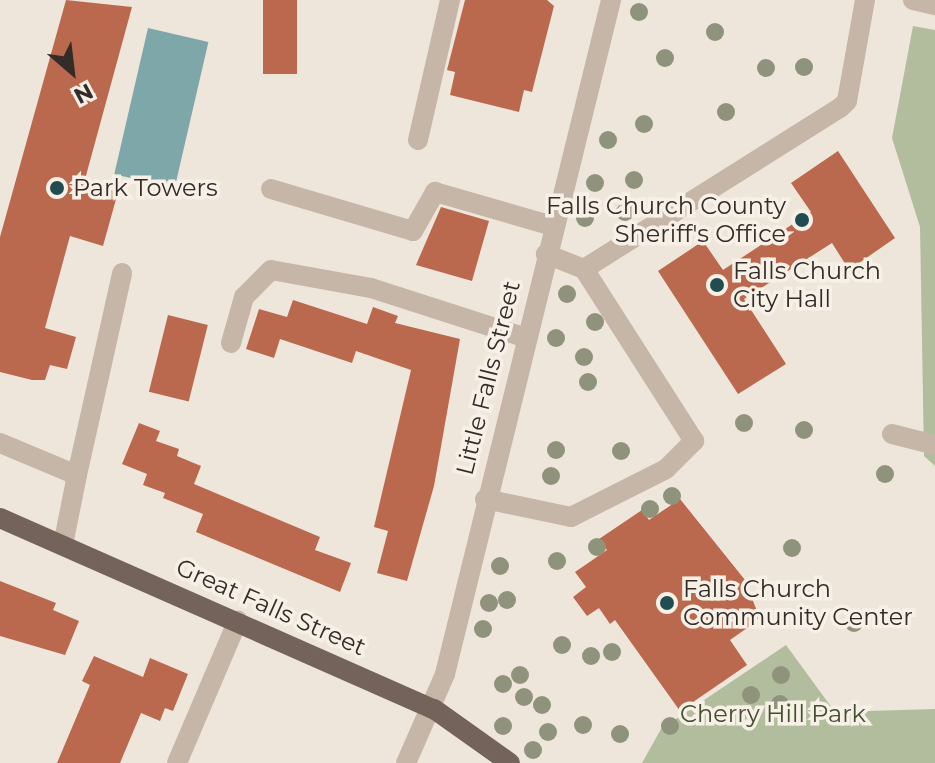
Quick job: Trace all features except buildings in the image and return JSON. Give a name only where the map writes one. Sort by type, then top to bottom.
[{"type":"main road","name":"Great Falls Street","points":[[0,518],[238,620],[434,709],[510,763]]},
{"type":"street","points":[[418,140],[450,0]]},
{"type":"street","name":"Little Falls Street","points":[[406,763],[434,709],[524,337],[611,0]]},
{"type":"street","points":[[584,269],[840,108],[847,101],[865,0]]},
{"type":"street","points":[[915,0],[935,5]]},
{"type":"street","points":[[271,189],[413,231],[435,192],[553,226]]},
{"type":"street","points":[[485,499],[571,517],[666,469],[694,441],[584,269],[546,254]]},
{"type":"street","points":[[231,343],[244,297],[271,270],[371,288],[524,337]]},
{"type":"street","points":[[63,545],[122,273]]},
{"type":"street","points":[[892,434],[935,445]]},
{"type":"street","points":[[0,443],[77,475]]},
{"type":"street","points":[[177,763],[238,620]]},
{"type":"green space","points":[[913,26],[935,30],[935,466],[924,456],[920,227],[892,138]]},
{"type":"green space","name":"Cherry Hill Park","points":[[786,645],[835,712],[935,709],[935,763],[642,763],[661,729]]},
{"type":"water","points":[[148,28],[208,42],[175,188],[114,174]]},
{"type":"place","name":"Park Towers","points":[[57,188]]},
{"type":"place","name":"Falls Church County Sheriff's Office","points":[[802,220]]},
{"type":"place","name":"Falls Church City Hall","points":[[717,285]]},
{"type":"place","name":"Falls Church Community Center","points":[[667,603]]}]
